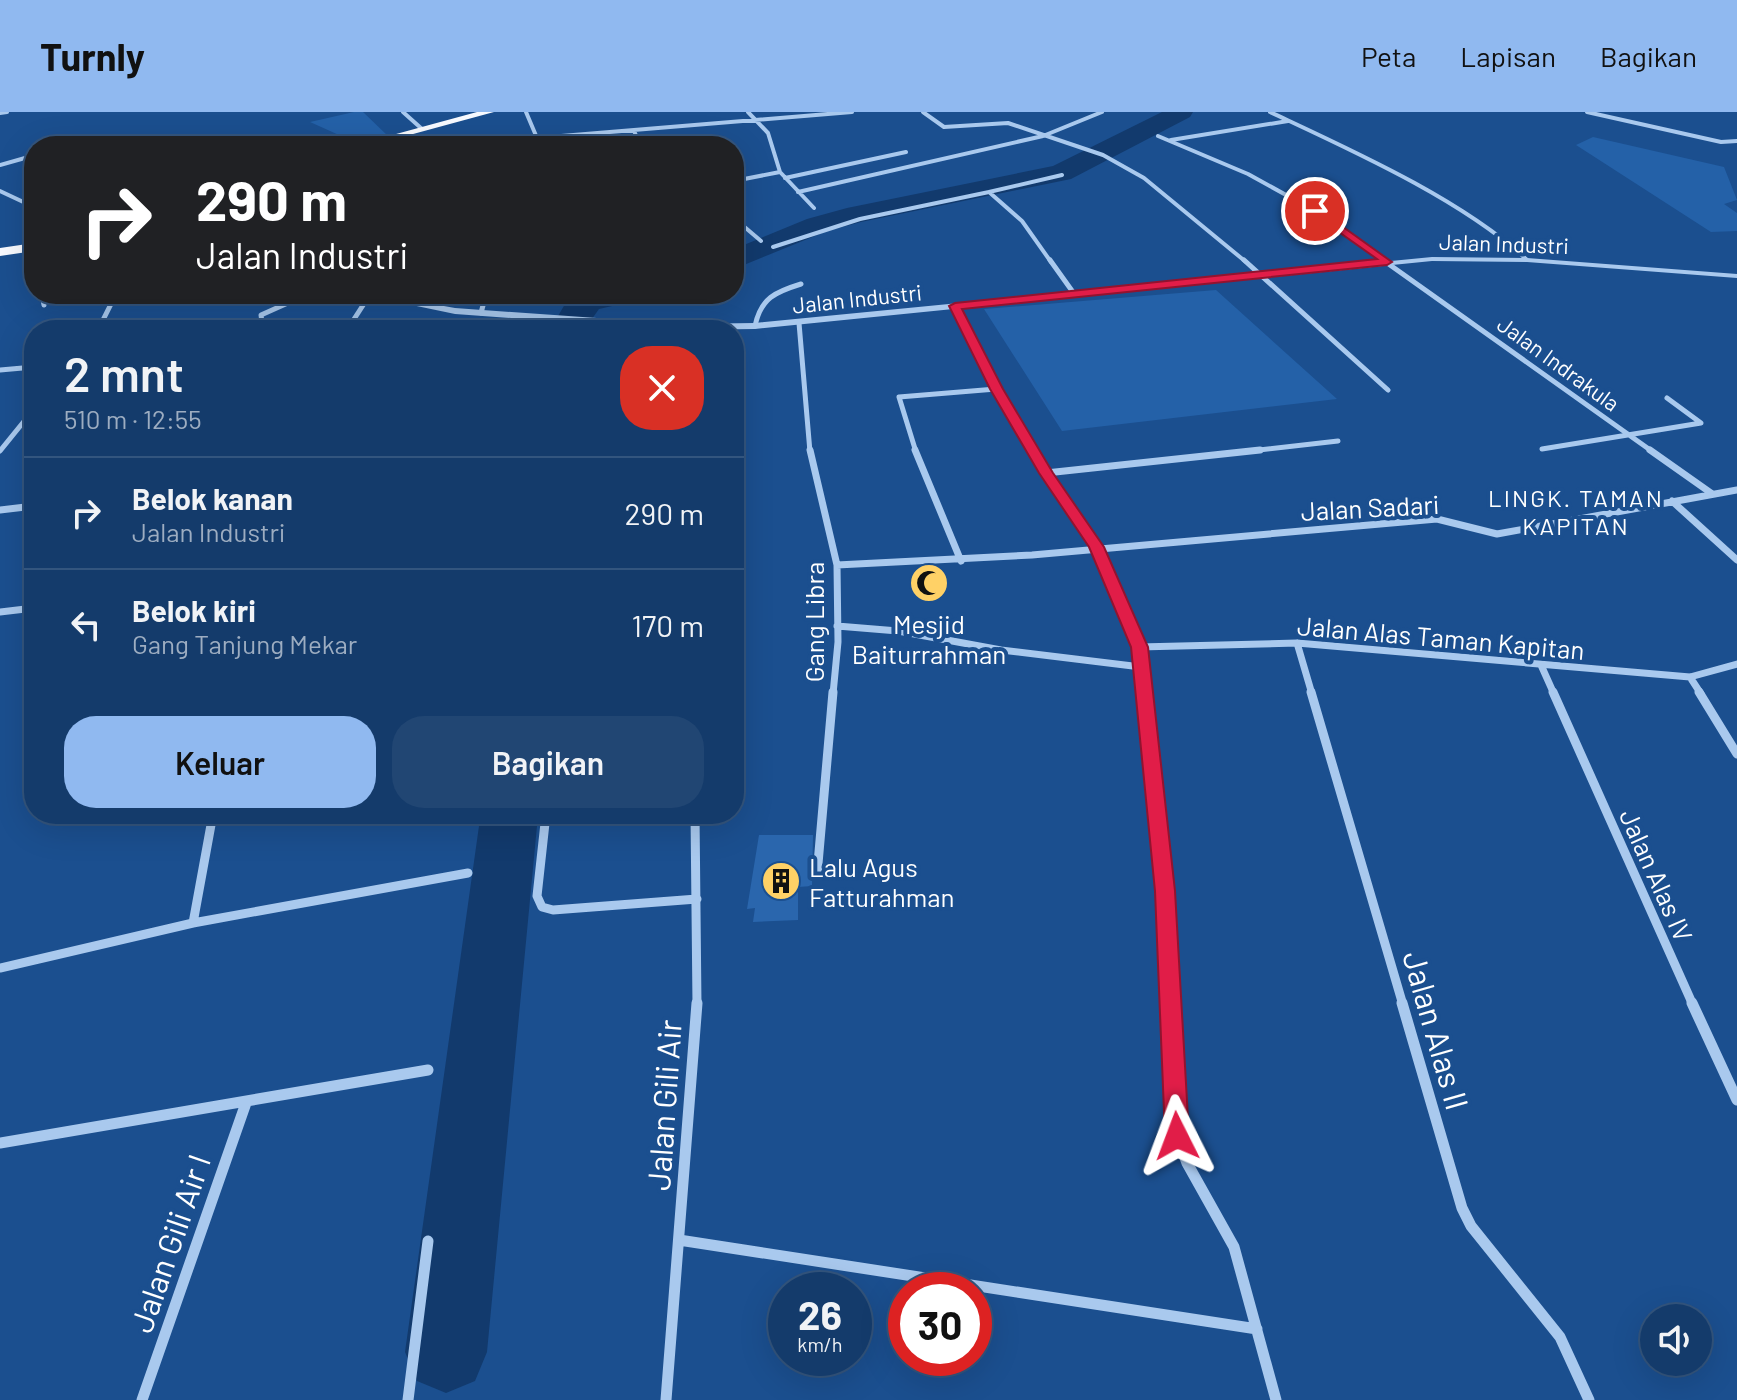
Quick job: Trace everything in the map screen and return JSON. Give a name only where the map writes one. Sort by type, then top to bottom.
[{"type":"highway","points":[[393,136],[489,112]]},
{"type":"highway","points":[[0,252],[24,248]]},
{"type":"street","points":[[0,113],[7,112]]},
{"type":"street","points":[[403,112],[422,129]]},
{"type":"street","points":[[526,112],[536,136]]},
{"type":"street","points":[[748,112],[768,133],[780,172],[814,208]]},
{"type":"street","points":[[565,136],[852,112]]},
{"type":"street","points":[[923,112],[944,127],[1008,123],[1103,155],[1158,188],[1388,390]]},
{"type":"street","points":[[983,112],[995,122]]},
{"type":"street","points":[[798,192],[1043,136],[1102,112]]},
{"type":"street","points":[[1273,112],[1393,173],[1476,220],[1511,244],[1527,260]]},
{"type":"street","points":[[1587,112],[1721,142],[1737,141]]},
{"type":"street","points":[[1170,140],[1289,121]]},
{"type":"street","points":[[634,131],[636,136]]},
{"type":"street","name":"Jalan Indrakula","points":[[1158,136],[1275,187],[1387,262],[1711,493]]},
{"type":"street","points":[[785,178],[906,152]]},
{"type":"street","points":[[0,165],[24,158]]},
{"type":"street","points":[[744,179],[780,172]]},
{"type":"street","points":[[773,247],[860,219],[1062,175]]},
{"type":"street","points":[[0,191],[24,202]]},
{"type":"street","points":[[989,192],[1022,221],[1075,295]]},
{"type":"street","points":[[744,227],[761,241]]},
{"type":"street","name":"Jalan Industri","points":[[744,326],[1387,262],[1456,258],[1527,260],[1737,276]]},
{"type":"street","points":[[755,326],[759,305],[766,298],[801,284]]},
{"type":"street","points":[[262,320],[261,315],[286,304]]},
{"type":"street","name":"Jalan Industri","points":[[409,304],[579,320]]},
{"type":"street","points":[[481,313],[483,304]]},
{"type":"street","points":[[955,306],[996,389],[1046,473],[1096,547],[1139,647],[1165,891],[1177,1136],[1187,1163],[1234,1247],[1276,1400]]},
{"type":"street","name":"Gang Libra","points":[[799,323],[810,451],[837,565],[837,626],[817,875]]},
{"type":"street","points":[[0,370],[24,368]]},
{"type":"street","points":[[961,561],[918,458],[899,397],[996,389]]},
{"type":"street","points":[[1542,449],[1701,423],[1667,398]]},
{"type":"street","points":[[0,451],[24,421]]},
{"type":"street","points":[[1046,473],[1338,441]]},
{"type":"street","name":"Jalan Sadari","points":[[837,565],[961,561],[1437,519],[1497,534],[1737,490]]},
{"type":"street","points":[[1672,501],[1737,560]]},
{"type":"street","points":[[0,510],[24,507]]},
{"type":"street","points":[[0,612],[24,609]]},
{"type":"street","points":[[837,626],[898,631],[1001,650],[1141,667]]},
{"type":"street","name":"Jalan Alas Taman Kapitan","points":[[1139,647],[1297,643],[1690,677],[1737,664]]},
{"type":"street","name":"Jalan Alas II","points":[[1297,643],[1462,1208],[1471,1226],[1560,1337],[1589,1400]]},
{"type":"street","name":"Jalan Alas IV","points":[[1541,665],[1643,900],[1737,1100]]},
{"type":"street","points":[[1690,677],[1737,754]]},
{"type":"street","points":[[193,923],[211,824]]},
{"type":"street","points":[[545,824],[537,896],[542,907],[553,910],[697,899]]},
{"type":"street","name":"Jalan Gili Air","points":[[666,1400],[698,990],[695,824]]},
{"type":"street","points":[[0,968],[193,923],[468,873]]},
{"type":"street","name":"Jalan Gili Air I","points":[[0,1143],[428,1070]]},
{"type":"street","name":"Jalan Gili Air I","points":[[142,1400],[246,1103]]},
{"type":"street","points":[[679,1240],[1257,1329]]},
{"type":"street","points":[[408,1400],[428,1241]]},
{"type":"shaded area","points":[[363,112],[388,136],[341,136],[310,122]]},
{"type":"shaded area","points":[[1593,137],[1724,167],[1737,200],[1724,204],[1737,213],[1737,231],[1711,232],[1576,145]]},
{"type":"shaded area","points":[[1216,290],[1337,399],[1062,431],[984,309]]},
{"type":"building","name":"Lalu Agus Fatturahman","points":[[759,835],[813,835],[812,886],[798,887],[798,920],[753,922],[755,908],[747,909]]},
{"type":"waterway","points":[[744,256],[817,225],[857,214],[1061,173],[1181,112]]},
{"type":"waterway","points":[[572,320],[584,304]]},
{"type":"waterway","points":[[446,1352],[508,824]]},
{"type":"place","name":"Mesjid Baiturrahman","points":[[929,583]]},
{"type":"place","name":"Lalu Agus Fatturahman","points":[[781,881]]},
{"type":"district","name":"LINGK. TAMAN KAPITAN","points":[[1576,511]]},
{"type":"route","points":[[1177,1136],[1165,891],[1139,647],[1096,547],[1046,473],[996,389],[955,306],[1387,262],[1315,211]]}]
